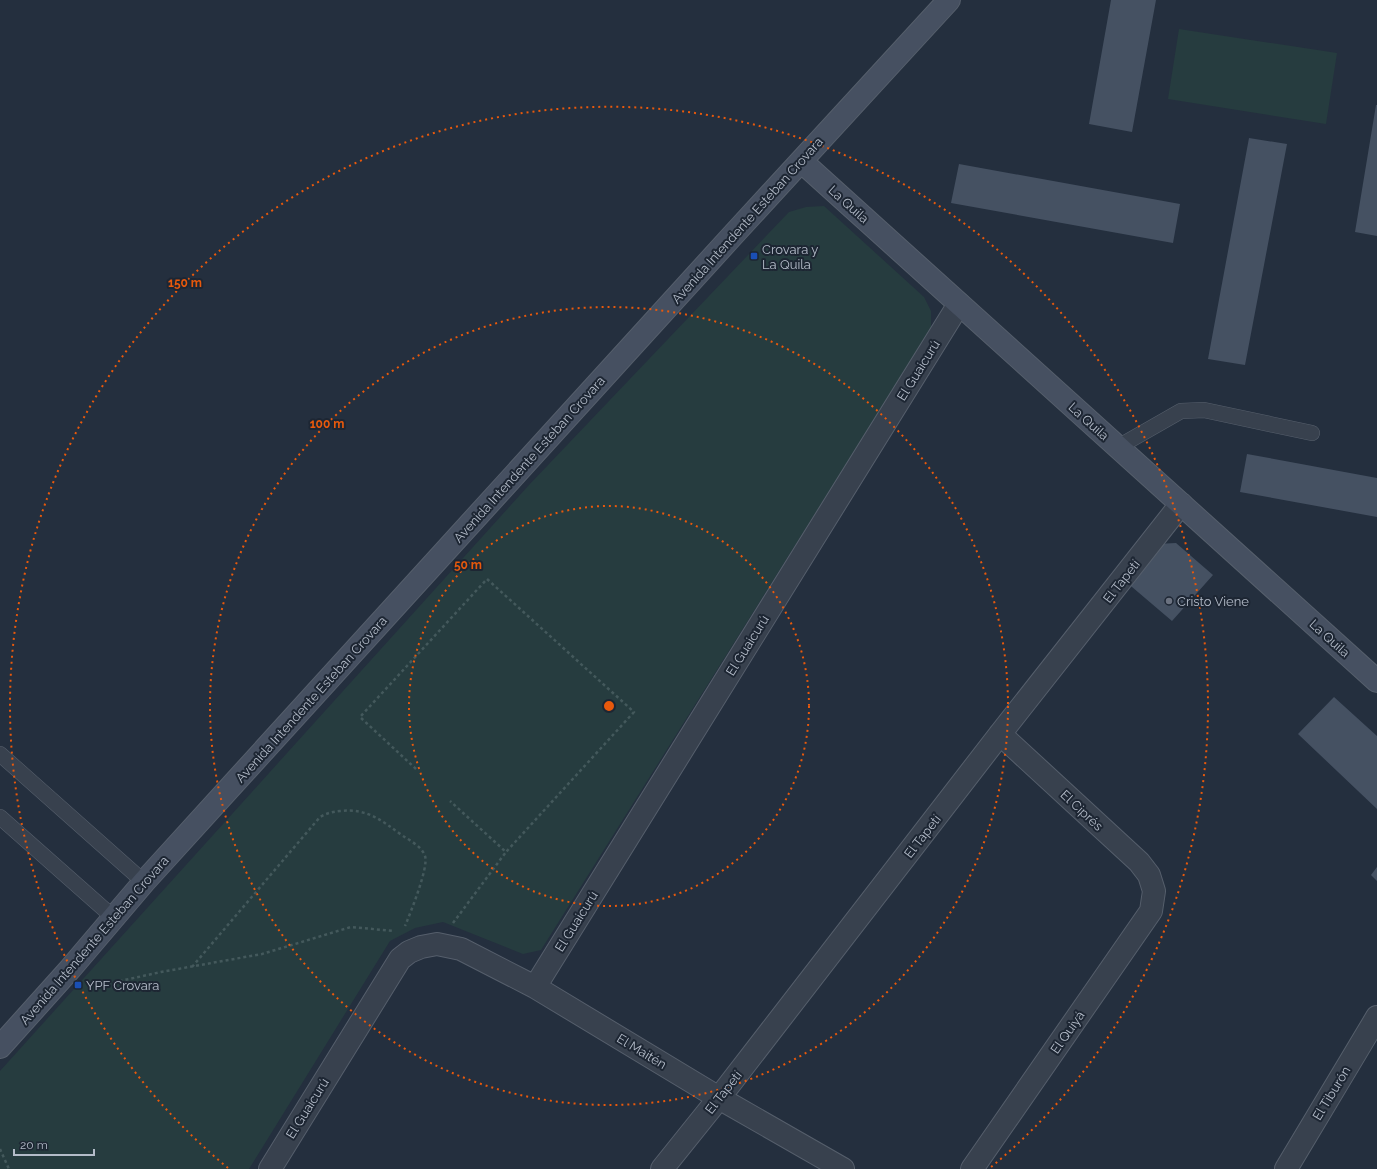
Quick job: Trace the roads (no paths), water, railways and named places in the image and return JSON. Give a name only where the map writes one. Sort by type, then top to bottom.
[{"type":"main road","name":"Avenida Intendente Esteban Crovara","points":[[0,1047],[70,969],[144,882],[949,0]]},
{"type":"main road","name":"La Quila","points":[[801,161],[1377,682]]},
{"type":"street","name":"El Guaicurú","points":[[535,987],[959,304]]},
{"type":"street","name":"El Tapetí","points":[[662,1169],[719,1098],[1000,734],[1181,504]]},
{"type":"street","name":"El Ciprés","points":[[1000,734],[1139,862],[1149,875],[1154,891]]},
{"type":"street","name":"El Quiyá","points":[[972,1169],[1151,911],[1154,891]]},
{"type":"street","name":"El Guaicurú","points":[[270,1169],[400,959],[409,952],[421,947],[437,944]]},
{"type":"street","name":"El Maitén","points":[[437,944],[461,949],[535,987],[719,1098],[843,1169]]},
{"type":"street","name":"El Tiburón","points":[[1286,1169],[1377,1017]]},
{"type":"lane","points":[[1118,447],[1181,411],[1204,410],[1312,433]]},
{"type":"lane","points":[[0,754],[144,882]]},
{"type":"lane","points":[[0,818],[113,917]]},
{"type":"place","name":"Crovara y La Quila","points":[[754,256]]},
{"type":"place","name":"Cristo Viene","points":[[1169,601]]},
{"type":"place","name":"YPF Crovara","points":[[78,985]]}]
